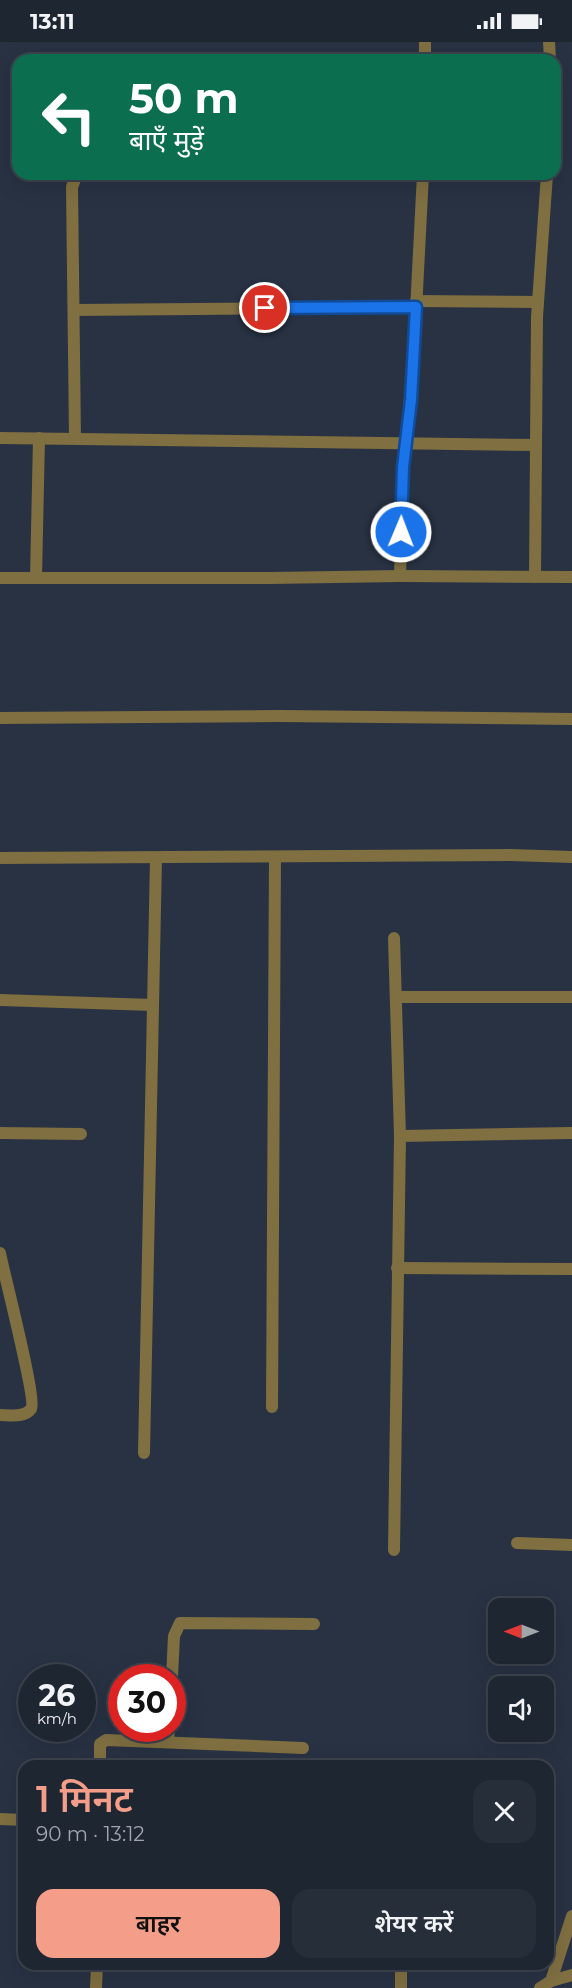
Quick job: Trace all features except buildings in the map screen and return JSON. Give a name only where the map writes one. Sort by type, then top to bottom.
[{"type":"street","points":[[75,180],[72,187],[75,438]]},
{"type":"street","points":[[400,576],[403,467],[411,400],[423,180]]},
{"type":"street","points":[[535,577],[538,302],[547,180]]},
{"type":"street","points":[[74,310],[538,302]]},
{"type":"street","points":[[0,438],[536,445]]},
{"type":"street","points":[[36,578],[39,438]]},
{"type":"street","points":[[0,578],[572,577]]},
{"type":"street","points":[[0,718],[278,716],[572,719]]},
{"type":"street","points":[[0,858],[572,856]]},
{"type":"street","points":[[272,1407],[275,857]]},
{"type":"street","points":[[144,1453],[156,858]]},
{"type":"street","points":[[394,938],[400,1136],[394,1550]]},
{"type":"street","points":[[396,997],[572,998]]},
{"type":"street","points":[[0,1000],[153,1005]]},
{"type":"street","points":[[0,1133],[81,1134]]},
{"type":"street","points":[[400,1136],[572,1133]]},
{"type":"street","points":[[0,1253],[3,1277],[30,1382],[33,1405],[26,1414],[0,1415]]},
{"type":"street","points":[[397,1268],[572,1269]]},
{"type":"street","points":[[517,1543],[572,1545]]},
{"type":"street","points":[[173,1664],[174,1636],[180,1623],[314,1624]]},
{"type":"street","points":[[100,1760],[100,1744],[103,1740],[108,1740]]},
{"type":"street","points":[[168,1742],[303,1748]]},
{"type":"street","points":[[0,1818],[18,1820]]},
{"type":"street","points":[[554,1961],[572,1916]]},
{"type":"street","points":[[96,1988],[97,1970]]},
{"type":"street","points":[[401,1970],[401,1988]]},
{"type":"street","points":[[545,1984],[551,1970]]},
{"type":"street","points":[[545,1984],[572,1975]]},
{"type":"route","points":[[265,308],[416,307],[411,400],[403,467],[401,532]]}]
